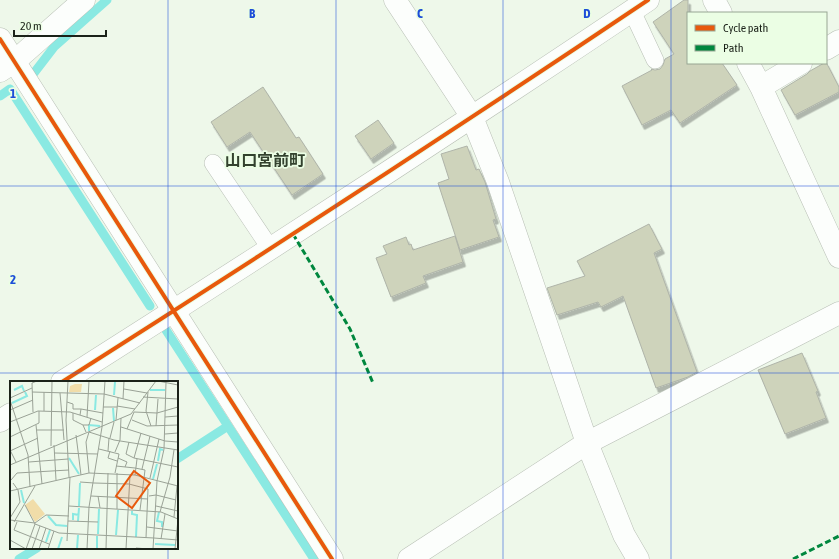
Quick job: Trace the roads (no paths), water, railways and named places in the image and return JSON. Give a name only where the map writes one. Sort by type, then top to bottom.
[{"type":"street","points":[[7,66],[84,0]]},
{"type":"street","points":[[395,0],[472,118],[498,182],[587,443],[624,535],[638,559]]},
{"type":"street","points":[[714,0],[720,12]]},
{"type":"street","points":[[64,381],[472,118],[640,5]]},
{"type":"street","points":[[0,39],[7,66],[174,311],[332,559]]},
{"type":"street","points":[[827,47],[839,41]]},
{"type":"street","points":[[749,64],[761,87],[839,257]]},
{"type":"street","points":[[761,87],[799,64]]},
{"type":"street","points":[[409,559],[587,443],[839,314]]},
{"type":"street","points":[[0,421],[10,415]]},
{"type":"lane","points":[[640,5],[655,60]]},
{"type":"lane","points":[[213,163],[270,248]]},
{"type":"waterway","points":[[34,73],[54,47],[107,0]]},
{"type":"waterway","points":[[0,96],[10,89],[150,306]]},
{"type":"waterway","points":[[164,327],[314,559]]},
{"type":"waterway","points":[[178,458],[228,426]]},
{"type":"waterway","points":[[19,559],[35,549]]},
{"type":"district","name":"山口宮前町","points":[[265,160]]}]
